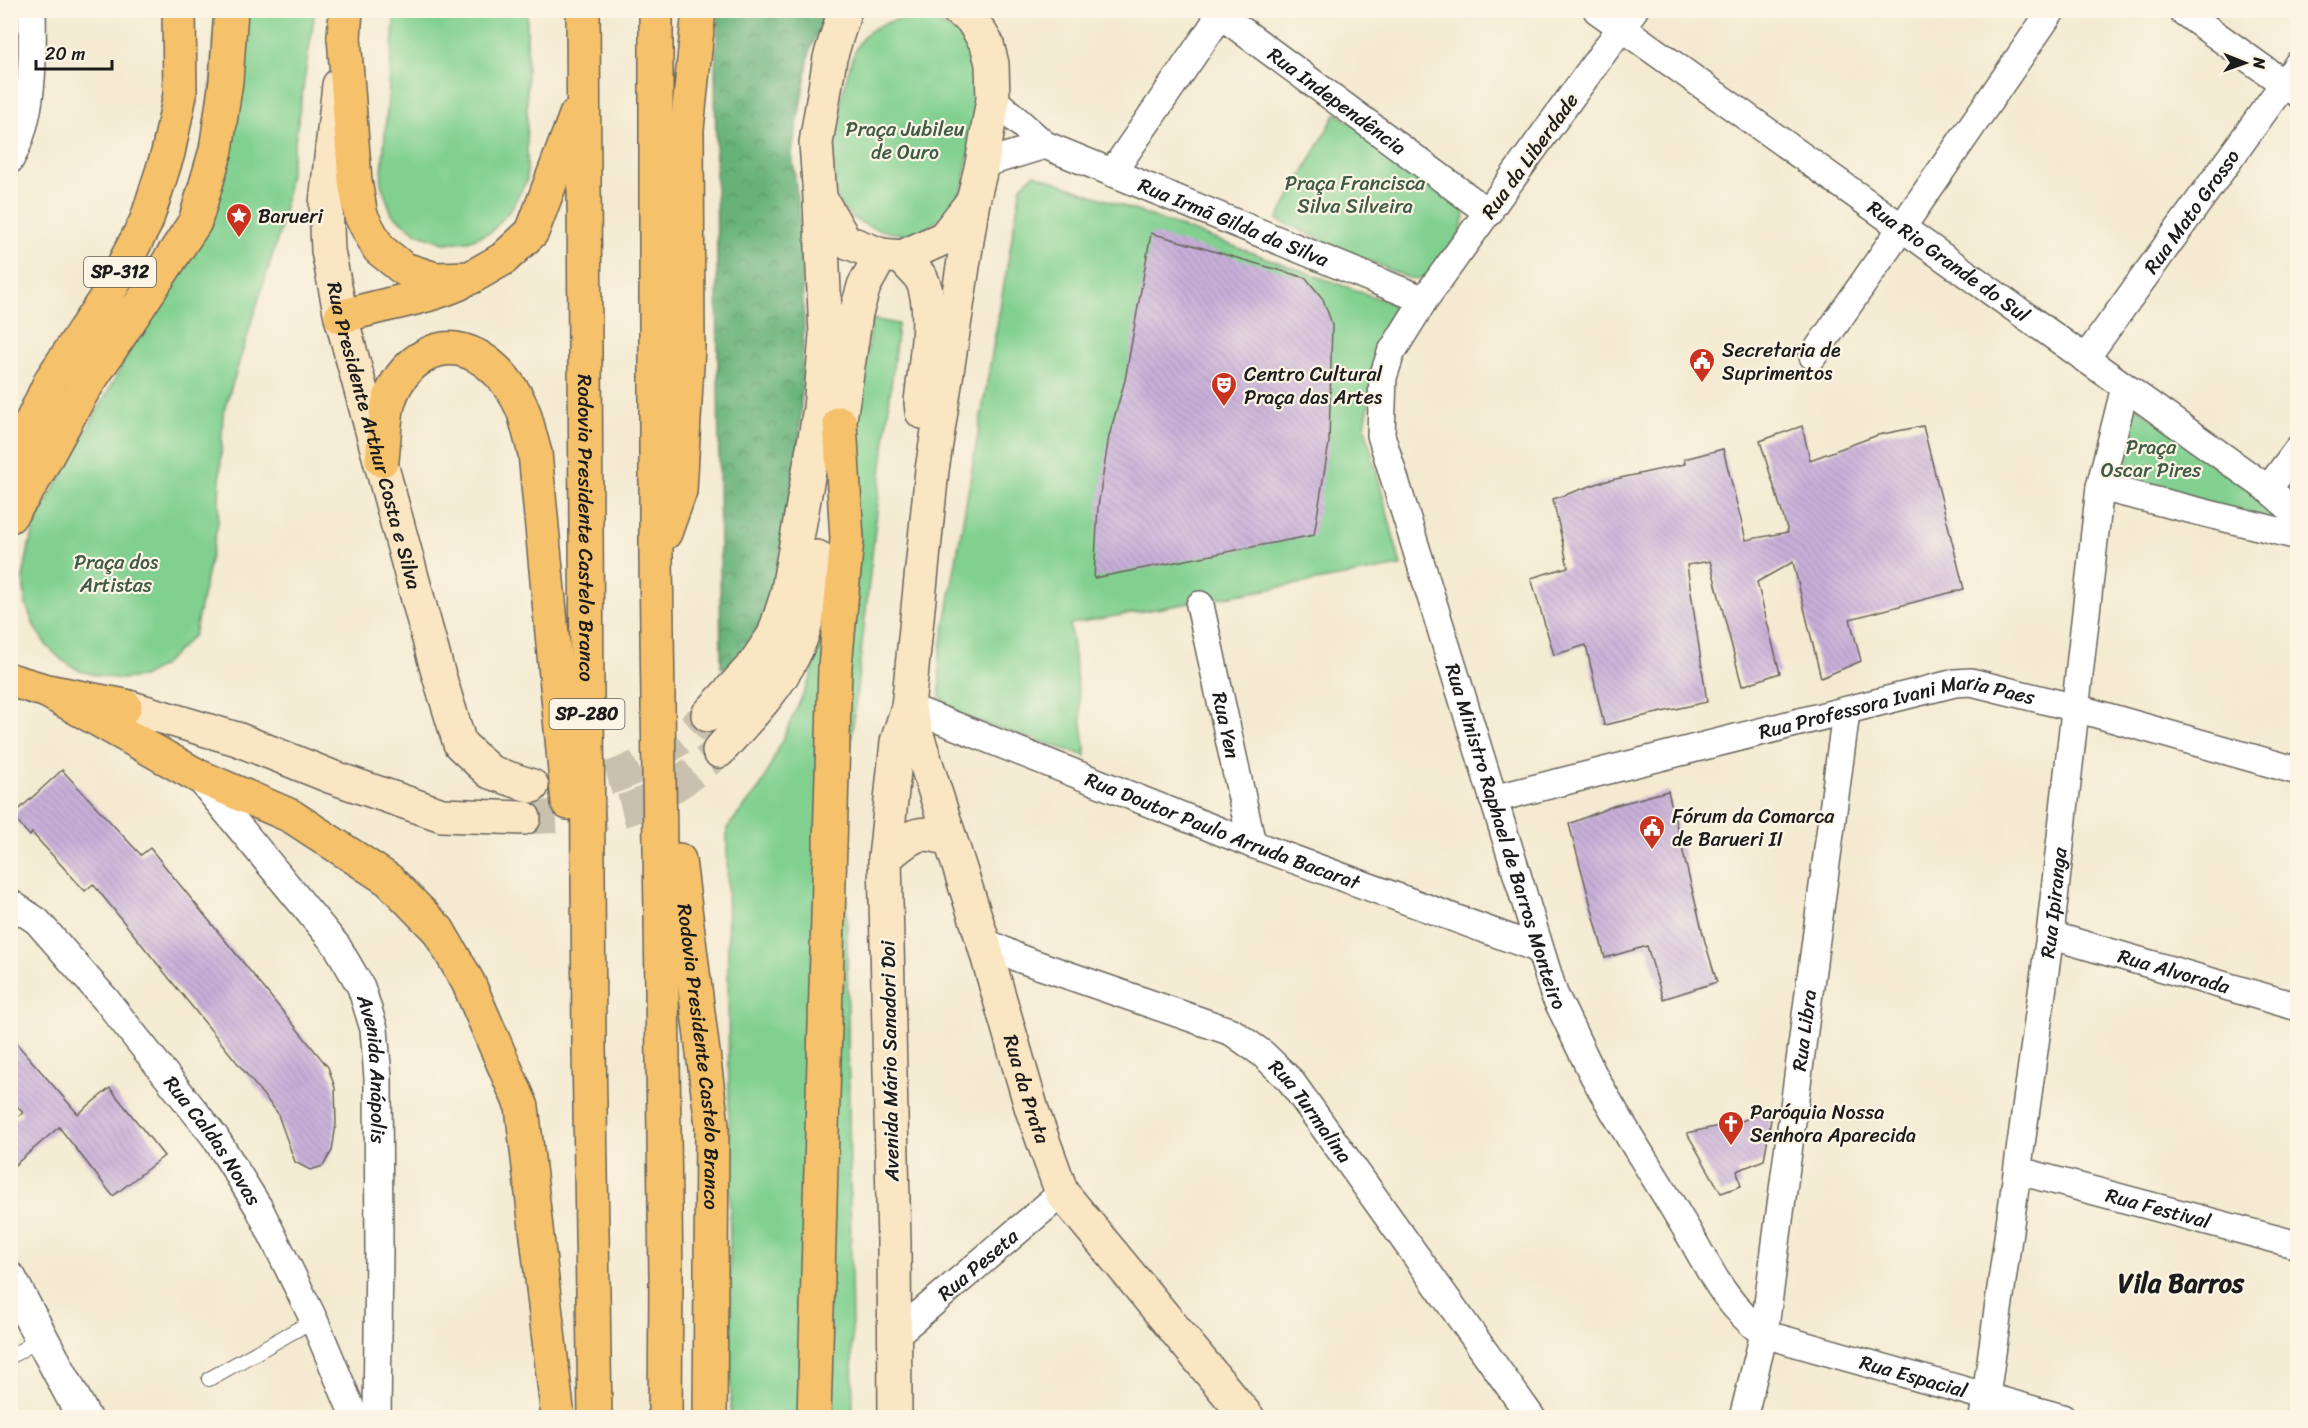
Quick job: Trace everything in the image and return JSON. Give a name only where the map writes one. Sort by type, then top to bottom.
[{"type":"main road","name":"SP-312","points":[[51,380],[107,296],[146,222],[168,153],[180,95],[179,10]]},
{"type":"main road","points":[[10,516],[31,485],[82,392],[195,222],[216,150],[226,81],[231,10]]},
{"type":"main road","name":"Rodovia Presidente Castelo Branco","points":[[583,10],[589,1046],[595,1418]]},
{"type":"main road","name":"Rodovia Presidente Castelo Branco","points":[[656,10],[656,558],[666,1278],[665,1418]]},
{"type":"main road","points":[[656,558],[680,491],[688,347],[687,129],[699,10]]},
{"type":"main road","points":[[908,707],[932,470],[973,201],[993,99],[992,64],[987,44],[971,18],[958,10]]},
{"type":"main road","points":[[708,715],[753,666],[774,635],[788,595],[821,398],[826,335],[816,143],[830,58],[847,14]]},
{"type":"main road","points":[[345,24],[355,182],[361,216],[379,249],[404,269],[435,279],[470,278]]},
{"type":"main road","name":"Rua Presidente Arthur Costa e Silva","points":[[345,24],[326,203],[328,251],[341,317],[460,744],[490,772],[532,786]]},
{"type":"main road","points":[[341,317],[376,305],[438,293],[503,259],[532,232],[584,94]]},
{"type":"main road","points":[[820,198],[845,241],[892,256],[921,278],[927,298],[928,325],[921,402],[932,470]]},
{"type":"main road","points":[[719,751],[776,684],[794,654],[808,608],[840,423],[856,313],[864,286],[892,256],[921,251],[944,238],[973,201]]},
{"type":"main road","points":[[382,460],[388,404],[392,395],[405,370],[435,349],[454,346],[472,352],[489,364],[507,384],[523,411],[535,453],[556,657],[589,1046]]},
{"type":"main road","points":[[10,422],[51,380]]},
{"type":"main road","points":[[10,468],[51,380]]},
{"type":"main road","points":[[814,1418],[835,666],[847,539],[840,423]]},
{"type":"main road","points":[[10,657],[47,691],[198,776],[291,816],[389,880],[438,930],[468,982],[522,1107],[558,1418]]},
{"type":"main road","points":[[10,680],[47,691],[125,706],[237,739],[332,777],[442,814],[524,818]]},
{"type":"main road","name":"Rodovia Presidente Castelo Branco","points":[[658,699],[712,1125],[710,1418]]},
{"type":"main road","name":"Rua da Prata","points":[[908,707],[983,940],[1032,1110],[1062,1193],[1248,1418]]},
{"type":"main road","name":"Avenida Mário Sanadori Doi","points":[[895,1418],[885,858],[897,742],[908,707]]},
{"type":"main road","points":[[885,858],[919,833],[931,832],[950,840]]},
{"type":"main road","name":"Rodovia Presidente Castelo Branco","points":[[574,1418],[589,1046]]},
{"type":"street","points":[[10,160],[20,142],[28,105],[32,10]]},
{"type":"street","name":"Rua Rio Grande do Sul","points":[[1597,10],[1627,19],[1902,227],[2268,489],[2298,516]]},
{"type":"street","points":[[1814,356],[2052,10]]},
{"type":"street","points":[[2181,10],[2293,81]]},
{"type":"street","points":[[1112,173],[1219,12]]},
{"type":"street","name":"Rua Independência","points":[[1219,12],[1489,213]]},
{"type":"street","name":"Rua da Liberdade","points":[[1424,300],[1627,19]]},
{"type":"street","name":"Rua Mato Grosso","points":[[2085,359],[2293,81]]},
{"type":"street","name":"Rua Irmã Gilda da Silva","points":[[993,99],[1045,145],[1424,300]]},
{"type":"street","points":[[982,164],[1045,145]]},
{"type":"street","name":"Rua Ministro Raphael de Barros Monteiro","points":[[1424,300],[1391,352],[1383,376],[1381,435],[1539,949],[1554,994],[1595,1077],[1683,1223],[1706,1268],[1727,1300],[1764,1334]]},
{"type":"street","name":"Rua Ipiranga","points":[[1984,1407],[2019,1171],[2050,935],[2100,487],[2125,387]]},
{"type":"street","points":[[2268,489],[2298,449]]},
{"type":"street","points":[[2100,487],[2298,536]]},
{"type":"street","name":"Rua Yen","points":[[1200,605],[1252,844]]},
{"type":"street","name":"Rua Professora Ivani Maria Paes","points":[[1493,799],[1955,683],[1971,682],[2076,708],[2298,771]]},
{"type":"street","name":"Rua Doutor Paulo Arruda Bacarat","points":[[908,707],[1252,844],[1539,949]]},
{"type":"street","name":"Rua Libra","points":[[1743,1418],[1764,1334],[1846,712]]},
{"type":"street","name":"Avenida Anápolis","points":[[198,776],[337,946],[361,987],[374,1029],[378,1078],[377,1418]]},
{"type":"street","name":"Rua Caldas Novas","points":[[10,903],[45,930],[107,1001],[215,1137],[259,1208],[314,1320],[355,1418]]},
{"type":"street","name":"Rua Alvorada","points":[[2050,935],[2298,1007]]},
{"type":"street","name":"Rua Turmalina","points":[[983,940],[1021,959],[1232,1032],[1263,1054],[1290,1080],[1532,1418]]},
{"type":"street","name":"Rua Festival","points":[[2019,1171],[2298,1245]]},
{"type":"street","name":"Rua Peseta","points":[[894,1336],[1062,1193]]},
{"type":"street","points":[[10,1280],[84,1418]]},
{"type":"street","name":"Rua Espacial","points":[[1764,1334],[1984,1407],[2062,1418]]},
{"type":"lane","points":[[209,1379],[314,1320]]},
{"type":"lane","points":[[10,1358],[42,1337]]},
{"type":"green space","name":"Praça dos Artistas","points":[[216,11],[315,11],[282,224],[223,414],[218,523],[194,635],[162,666],[142,677],[120,679],[100,676],[80,671],[63,661],[47,646],[35,628],[26,605],[23,578],[37,520],[156,299],[176,253],[192,207],[206,142]]},
{"type":"green space","points":[[395,11],[527,11],[527,180],[511,209],[491,232],[468,241],[444,243],[417,233],[392,214],[381,184]]},
{"type":"green space","points":[[719,11],[829,11],[810,50],[792,153],[800,219],[804,321],[800,436],[768,624],[733,667],[721,668],[715,68]]},
{"type":"green space","name":"Praça Jubileu de Ouro","points":[[913,16],[946,27],[958,34],[971,50],[978,81],[976,116],[961,193],[950,208],[935,222],[917,232],[900,234],[864,224],[842,207],[835,186],[835,143],[842,95],[854,53],[861,40],[878,26]]},
{"type":"green space","name":"Praça Francisca Silva Silveira","points":[[1336,113],[1458,198],[1465,216],[1460,233],[1424,279],[1408,278],[1277,220]]},
{"type":"green space","points":[[1034,174],[1394,304],[1375,367],[1365,427],[1401,566],[1070,624],[1086,756],[950,713],[940,695],[939,659],[1021,186]]},
{"type":"green space","points":[[872,319],[898,324],[845,796],[853,1417],[731,1417],[727,828],[761,786],[811,677],[839,557]]},
{"type":"green space","name":"Praça Oscar Pires","points":[[2127,400],[2294,522],[2112,485]]},
{"type":"building","name":"Centro Cultural Praça das Artes","points":[[1151,233],[1306,278],[1323,299],[1332,324],[1329,443],[1314,535],[1094,578],[1098,507],[1109,436],[1125,380]]},
{"type":"building","points":[[1802,426],[1810,460],[1878,435],[1923,426],[1964,589],[1850,619],[1861,661],[1821,678],[1793,562],[1757,582],[1780,673],[1742,686],[1710,561],[1687,565],[1707,702],[1604,725],[1586,645],[1554,655],[1531,578],[1568,567],[1553,499],[1602,482],[1685,464],[1684,459],[1723,449],[1746,540],[1788,532],[1760,441]]},
{"type":"building","points":[[62,770],[141,855],[150,848],[328,1067],[335,1088],[336,1124],[332,1151],[323,1166],[310,1170],[295,1162],[277,1112],[93,884],[85,891],[32,833],[30,836],[12,816]]},
{"type":"building","name":"Fórum da Comarca de Barueri II","points":[[1668,791],[1717,982],[1663,999],[1647,946],[1605,958],[1569,824],[1613,806]]},
{"type":"building","points":[[10,1036],[78,1114],[110,1088],[164,1156],[113,1196],[59,1127],[10,1169],[10,1123],[23,1113],[10,1098]]},
{"type":"building","name":"Paróquia Nossa Senhora Aparecida","points":[[1773,1108],[1764,1160],[1737,1171],[1741,1186],[1721,1193],[1687,1133],[1742,1121]]},
{"type":"tunnel","points":[[559,784],[596,781],[627,772],[656,756],[708,715]]},
{"type":"tunnel","points":[[524,818],[590,815],[626,810],[669,789],[719,751]]},
{"type":"place","name":"Barueri","points":[[239,239]]},
{"type":"place","name":"Secretaria de Suprimentos","points":[[1702,384]]},
{"type":"place","name":"Centro Cultural Praça das Artes","points":[[1224,408]]},
{"type":"place","name":"Fórum da Comarca de Barueri II","points":[[1652,851]]},
{"type":"place","name":"Paróquia Nossa Senhora Aparecida","points":[[1731,1147]]},
{"type":"district","name":"Vila Barros","points":[[2181,1283]]}]
